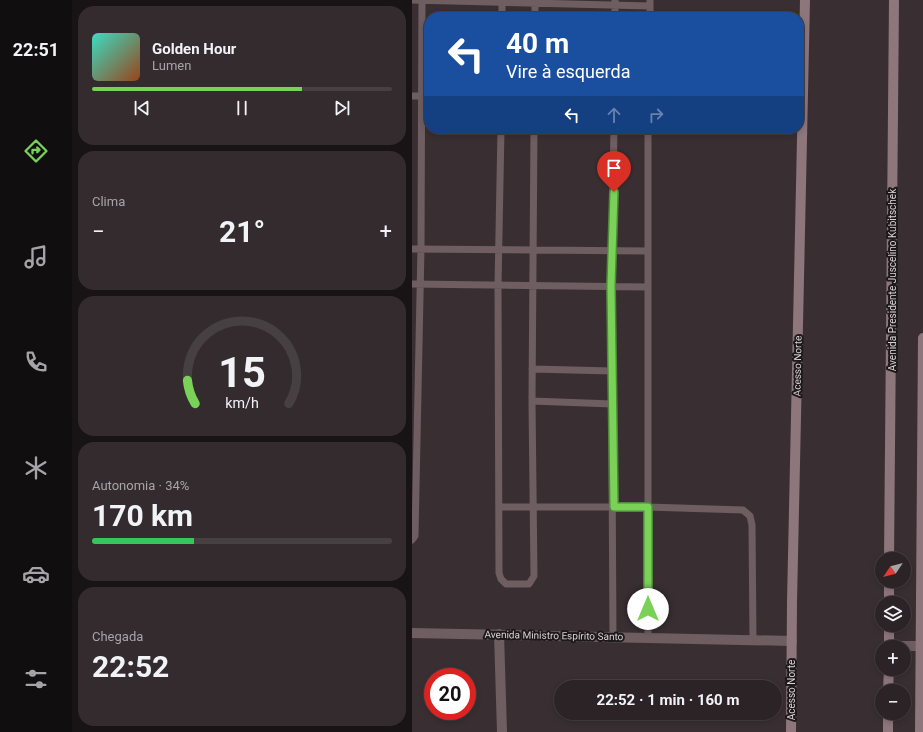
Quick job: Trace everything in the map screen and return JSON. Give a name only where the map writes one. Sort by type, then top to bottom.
[{"type":"main road","name":"Acesso Norte","points":[[804,49],[805,0]]},
{"type":"main road","name":"Avenida Presidente Juscelino Kubitschek","points":[[889,552],[894,0]]},
{"type":"main road","name":"Acesso Norte","points":[[791,732],[802,134]]},
{"type":"main road","points":[[920,732],[922,646],[923,338]]},
{"type":"main road","points":[[888,720],[888,732]]},
{"type":"street","name":"Avenida Ministro Espírito Santo","points":[[412,633],[792,641]]},
{"type":"street","points":[[499,634],[502,732]]},
{"type":"street","points":[[911,646],[922,646]]},
{"type":"lane","points":[[412,0],[650,3]]},
{"type":"lane","points":[[412,540],[415,536],[421,248],[422,0]]},
{"type":"lane","points":[[502,1],[502,12]]},
{"type":"lane","points":[[535,1],[535,12]]},
{"type":"lane","points":[[412,96],[421,96]]},
{"type":"lane","points":[[501,134],[498,286],[499,573],[501,579],[506,584],[528,584],[534,576],[532,401],[534,134]]},
{"type":"lane","points":[[613,637],[614,507],[611,286],[614,134]]},
{"type":"lane","points":[[648,134],[648,638]]},
{"type":"lane","points":[[412,248],[647,251]]},
{"type":"lane","points":[[412,284],[498,286],[648,286]]},
{"type":"lane","points":[[532,369],[612,371]]},
{"type":"lane","points":[[532,401],[612,404]]},
{"type":"lane","points":[[499,507],[648,507],[743,510],[750,516],[752,525],[753,640]]},
{"type":"route","points":[[614,192],[611,286],[614,507],[648,507],[648,609]]}]
